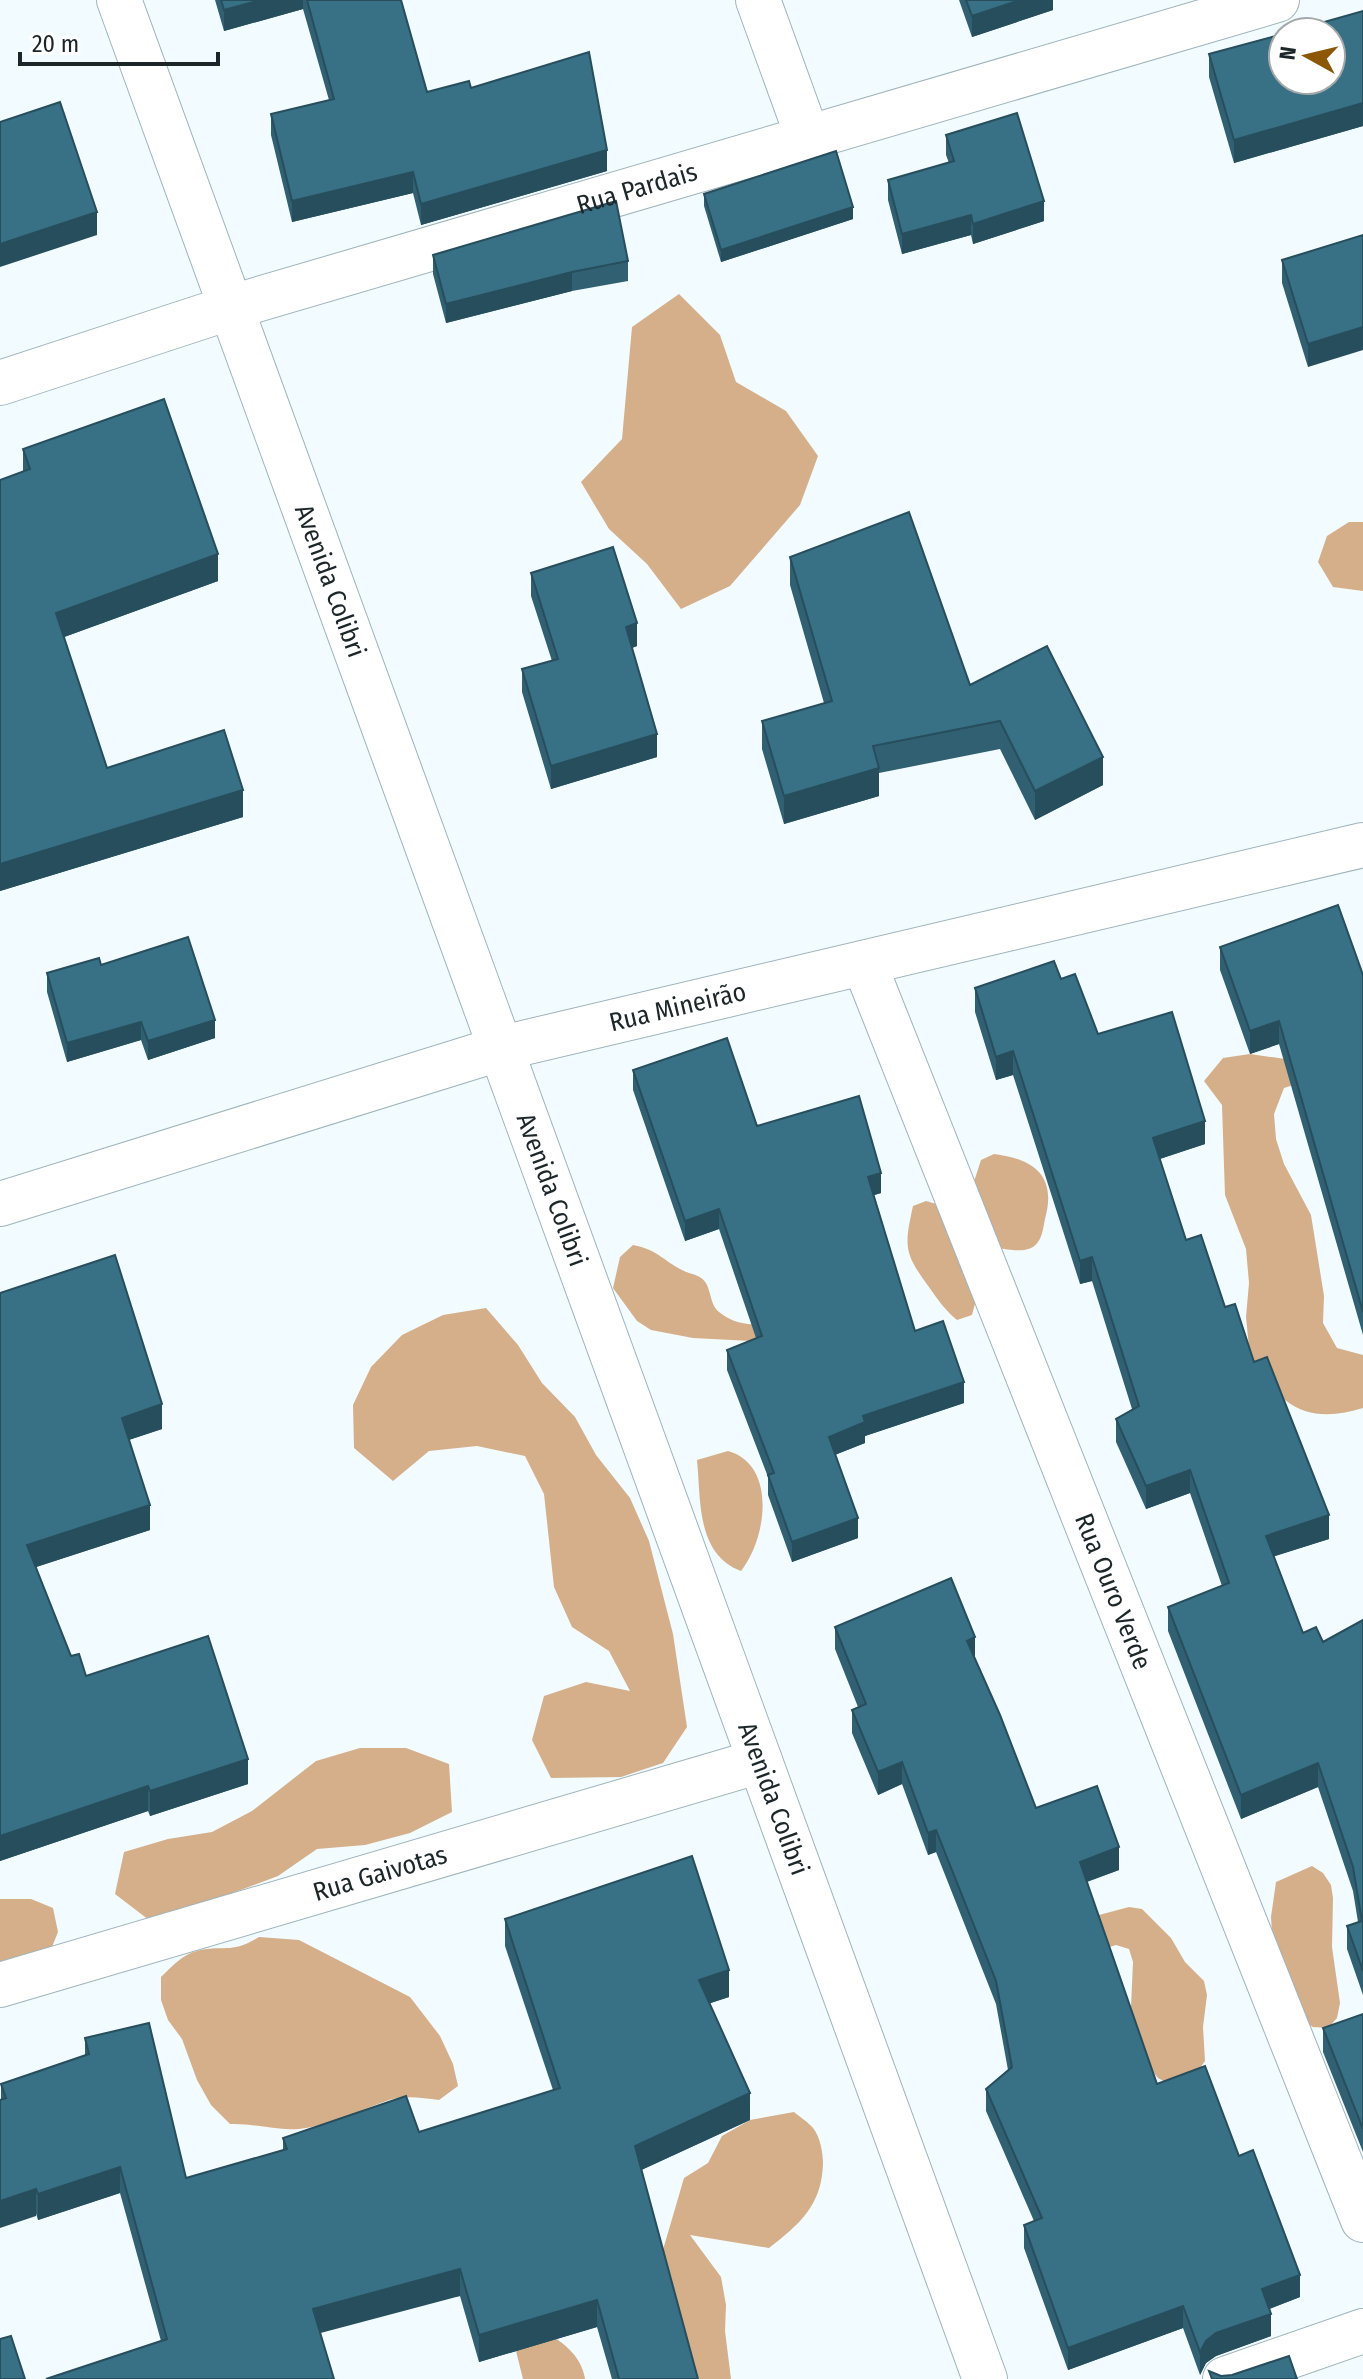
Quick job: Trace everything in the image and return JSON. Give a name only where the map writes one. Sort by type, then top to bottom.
[{"type":"street","name":"Avenida Colibri","points":[[119,0],[985,2379]]},
{"type":"street","points":[[758,0],[808,138]]},
{"type":"street","name":"Rua Pardais","points":[[0,383],[232,307],[1277,0]]},
{"type":"street","name":"Rua Mineirão","points":[[0,1204],[502,1048],[1362,850]]},
{"type":"street","name":"Rua Ouro Verde","points":[[864,963],[1363,2220]]},
{"type":"street","name":"Rua Gaivotas","points":[[0,1985],[760,1761]]},
{"type":"street","points":[[1225,2379],[1363,2331]]},
{"type":"shaded area","points":[[679,294],[720,335],[736,382],[786,411],[818,456],[800,505],[730,586],[681,609],[647,564],[609,529],[581,482],[622,439],[632,327]]},
{"type":"shaded area","points":[[1349,522],[1363,522],[1363,591],[1333,587],[1318,562],[1327,536]]},
{"type":"shaded area","points":[[1250,1054],[1299,1061],[1309,1080],[1284,1088],[1274,1114],[1276,1139],[1284,1164],[1311,1215],[1324,1296],[1323,1323],[1337,1348],[1363,1355],[1363,1408],[1333,1414],[1303,1410],[1285,1400],[1269,1383],[1257,1376],[1249,1347],[1246,1317],[1249,1283],[1246,1249],[1225,1195],[1222,1105],[1204,1081],[1223,1058]]},
{"type":"shaded area","points":[[994,1154],[1031,1165],[1045,1181],[1048,1204],[1043,1231],[1038,1242],[1028,1249],[990,1247],[972,1315],[957,1320],[939,1301],[911,1257],[908,1231],[913,1206],[926,1201],[940,1205],[971,1191],[981,1160]]},
{"type":"shaded area","points":[[633,1245],[654,1252],[702,1279],[715,1308],[730,1319],[750,1324],[785,1325],[751,1341],[693,1338],[651,1330],[637,1321],[613,1288],[620,1257]]},
{"type":"shaded area","points":[[486,1308],[518,1345],[542,1383],[575,1417],[596,1455],[630,1498],[649,1541],[673,1634],[687,1727],[663,1763],[621,1777],[551,1778],[532,1740],[544,1696],[586,1682],[630,1691],[609,1651],[572,1627],[554,1587],[544,1494],[525,1456],[477,1446],[429,1451],[393,1481],[354,1448],[353,1405],[371,1367],[402,1335],[443,1315]]},
{"type":"shaded area","points":[[728,1451],[744,1459],[754,1471],[761,1486],[763,1504],[757,1540],[741,1571],[726,1563],[716,1552],[708,1539],[701,1508],[697,1460]]},
{"type":"shaded area","points":[[360,1748],[406,1748],[449,1764],[452,1812],[410,1833],[365,1845],[317,1849],[278,1876],[235,1892],[193,1913],[149,1920],[115,1894],[124,1852],[168,1839],[212,1832],[252,1811],[316,1761]]},
{"type":"shaded area","points":[[1312,1866],[1323,1873],[1331,1885],[1333,1898],[1332,1947],[1340,2003],[1337,2018],[1328,2028],[1313,2027],[1301,2020],[1272,1933],[1276,1882]]},
{"type":"shaded area","points":[[0,1899],[31,1899],[53,1908],[58,1932],[48,1957],[0,1972]]},
{"type":"shaded area","points":[[1129,1907],[1142,1909],[1171,1938],[1185,1962],[1204,1981],[1207,1995],[1203,2027],[1205,2061],[1197,2072],[1171,2085],[1158,2078],[1149,2067],[1131,2007],[1133,1962],[1129,1949],[1116,1945],[1103,1949],[1088,1926],[1099,1915]]},
{"type":"shaded area","points":[[259,1937],[299,1940],[410,1997],[440,2036],[453,2064],[458,2086],[439,2100],[395,2098],[311,2127],[290,2129],[230,2124],[211,2105],[197,2080],[182,2039],[168,2020],[161,2000],[161,1977],[192,1953],[234,1947]]},
{"type":"shaded area","points":[[794,2112],[813,2128],[822,2150],[822,2178],[814,2202],[799,2222],[769,2248],[690,2235],[721,2277],[731,2379],[687,2379],[660,2260],[684,2178],[708,2163],[722,2136],[750,2120]]},
{"type":"shaded area","points":[[541,2329],[575,2355],[585,2379],[523,2379],[517,2343]]},
{"type":"building","points":[[221,0],[261,0],[224,10]]},
{"type":"building","points":[[307,0],[401,0],[427,92],[469,81],[471,88],[589,52],[607,150],[421,204],[413,172],[292,201],[271,114],[334,99]]},
{"type":"building","points":[[966,0],[1020,0],[972,16]]},
{"type":"building","points":[[1363,11],[1363,103],[1234,140],[1209,54],[1267,38],[1267,96],[1347,96],[1345,16]]},
{"type":"building","points":[[60,102],[97,212],[0,244],[0,122]]},
{"type":"building","points":[[1017,113],[1044,201],[973,224],[971,215],[902,234],[888,180],[954,161],[946,135]]},
{"type":"building","points":[[836,151],[853,207],[721,250],[704,194]]},
{"type":"building","points":[[616,201],[628,261],[446,304],[433,255]]},
{"type":"building","points":[[1363,235],[1363,327],[1308,344],[1282,260]]},
{"type":"building","points":[[164,399],[218,554],[56,613],[107,768],[224,730],[243,790],[0,864],[0,480],[30,469],[23,449]]},
{"type":"building","points":[[909,512],[970,685],[1047,646],[1103,757],[1035,791],[1000,721],[873,746],[879,768],[784,796],[762,721],[832,701],[790,557]]},
{"type":"building","points":[[613,547],[637,623],[626,627],[657,734],[551,766],[522,669],[558,659],[531,573]]},
{"type":"building","points":[[1338,905],[1363,975],[1363,1312],[1279,1021],[1250,1031],[1220,947]]},
{"type":"building","points":[[188,937],[215,1020],[148,1041],[141,1022],[67,1043],[47,973],[99,958],[101,965]]},
{"type":"building","points":[[1054,961],[1061,979],[1075,974],[1098,1034],[1172,1012],[1205,1121],[1153,1138],[1186,1240],[1201,1235],[1225,1307],[1235,1304],[1254,1362],[1267,1357],[1329,1515],[1266,1536],[1303,1633],[1316,1627],[1323,1642],[1363,1620],[1363,1971],[1347,1926],[1362,1921],[1353,1867],[1318,1763],[1241,1795],[1168,1607],[1229,1583],[1190,1470],[1146,1486],[1116,1419],[1139,1406],[1092,1257],[1080,1261],[1013,1051],[996,1057],[975,988]]},
{"type":"building","points":[[727,1038],[757,1126],[859,1096],[881,1173],[868,1177],[915,1331],[943,1321],[964,1382],[863,1416],[865,1422],[829,1437],[858,1518],[792,1542],[768,1475],[774,1473],[727,1350],[762,1336],[719,1209],[685,1221],[633,1070]]},
{"type":"building","points":[[115,1255],[162,1404],[122,1418],[150,1505],[27,1545],[71,1656],[79,1654],[86,1676],[208,1636],[248,1759],[150,1791],[148,1786],[0,1836],[0,1293]]},
{"type":"building","points":[[951,1578],[975,1637],[967,1641],[1036,1808],[1097,1786],[1119,1847],[1080,1862],[1157,2084],[1205,2066],[1239,2156],[1253,2150],[1300,2275],[1262,2289],[1271,2314],[1216,2333],[1206,2341],[1200,2352],[1183,2306],[1068,2348],[1024,2225],[1042,2218],[986,2089],[1012,2067],[996,1981],[936,1830],[928,1833],[902,1762],[878,1772],[852,1710],[866,1704],[835,1627]]},
{"type":"building","points":[[692,1856],[729,1970],[699,1980],[750,2093],[635,2146],[698,2379],[619,2379],[597,2300],[479,2335],[460,2269],[313,2309],[334,2379],[46,2379],[167,2339],[120,2167],[38,2194],[36,2189],[0,2201],[0,2100],[6,2098],[1,2084],[89,2054],[85,2038],[149,2023],[186,2178],[287,2149],[283,2138],[406,2096],[419,2132],[560,2088],[505,1919]]},
{"type":"building","points":[[1363,2014],[1363,2129],[1323,2028]]},
{"type":"building","points":[[11,2336],[25,2379],[0,2379],[0,2339]]},
{"type":"building","points":[[1289,2356],[1297,2379],[1212,2379],[1209,2371],[1221,2376],[1232,2375]]}]
